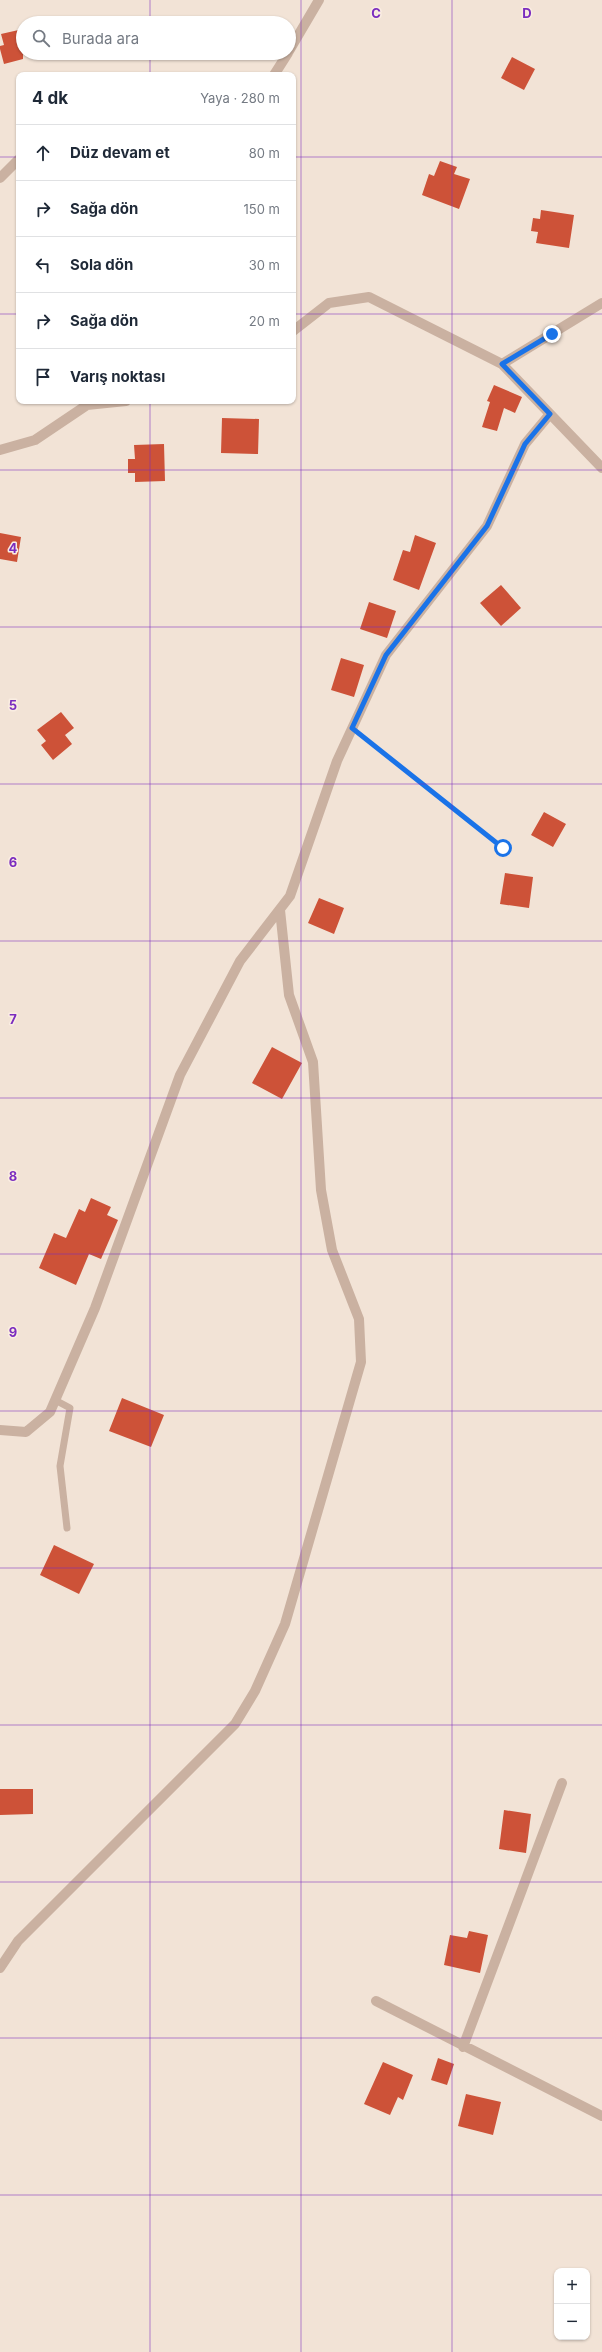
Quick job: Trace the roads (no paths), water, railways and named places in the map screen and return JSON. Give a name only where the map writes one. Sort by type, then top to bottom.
[{"type":"street","points":[[296,39],[319,0]]},
{"type":"street","points":[[276,72],[283,60]]},
{"type":"street","points":[[0,178],[16,162]]},
{"type":"street","points":[[296,329],[329,303],[369,297],[502,364],[602,468]]},
{"type":"street","points":[[502,364],[602,303]]},
{"type":"street","points":[[0,450],[35,440],[87,405],[97,404]]},
{"type":"street","points":[[0,1430],[26,1432],[50,1412],[94,1308],[180,1075],[240,961],[290,896],[337,761],[386,655],[487,526],[525,444],[550,414]]},
{"type":"street","points":[[0,1968],[18,1941],[234,1724],[255,1691],[285,1624],[361,1362],[359,1319],[332,1250],[321,1190],[313,1062],[289,995],[280,910]]},
{"type":"street","points":[[463,2047],[562,1783]]},
{"type":"street","points":[[376,2001],[463,2047],[602,2116]]},
{"type":"lane","points":[[55,1400],[70,1408],[60,1466],[67,1528]]}]
